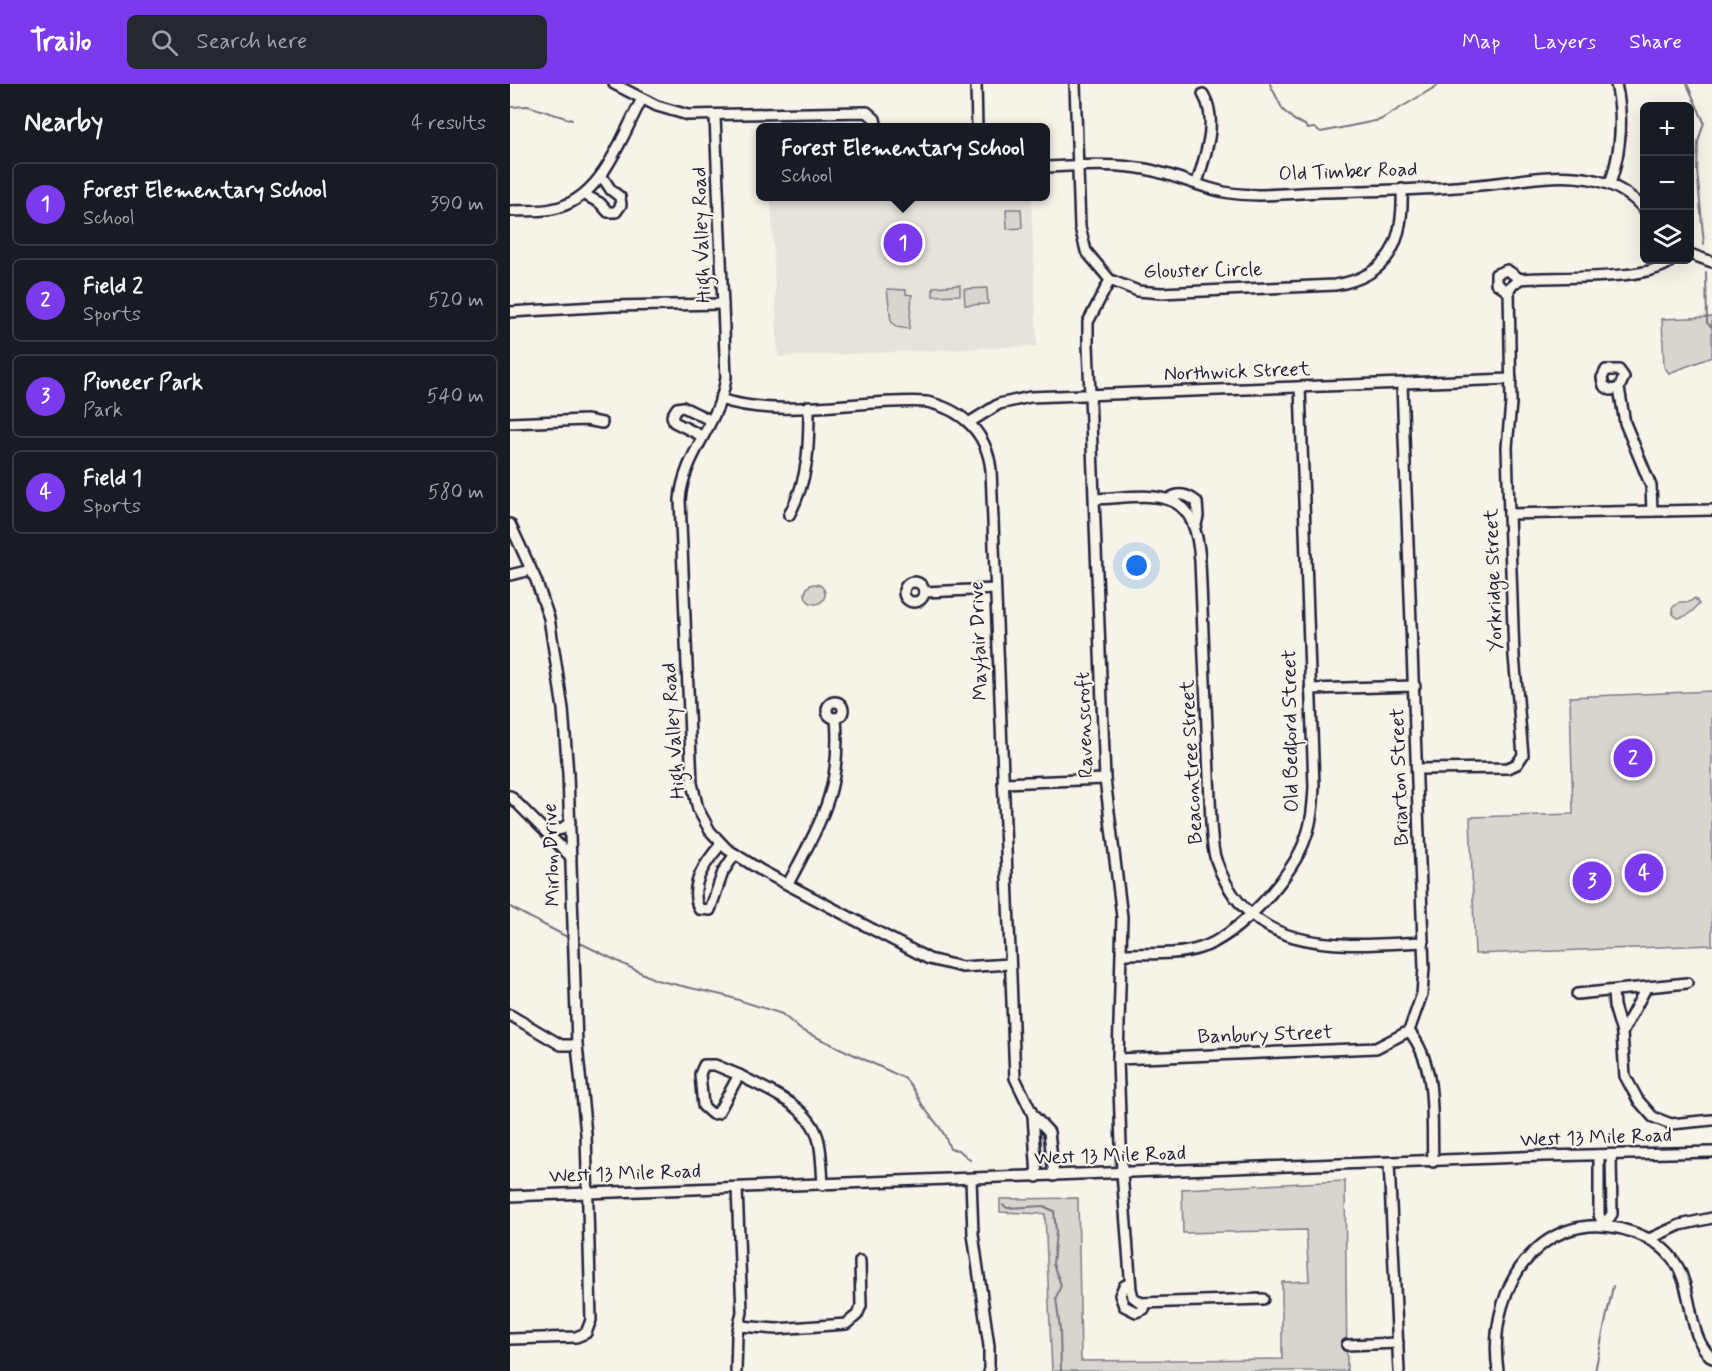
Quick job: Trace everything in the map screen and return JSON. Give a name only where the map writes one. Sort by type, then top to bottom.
[{"type":"street","points":[[614,84],[642,99],[688,116],[867,112],[875,119],[875,123]]},
{"type":"street","points":[[976,84],[977,123]]},
{"type":"street","name":"Glouster Circle","points":[[1075,84],[1080,227],[1086,251],[1110,280],[1138,291],[1161,293],[1335,285],[1355,281],[1376,269],[1393,248],[1402,223],[1402,189]]},
{"type":"street","points":[[1610,184],[1620,155],[1620,105],[1616,84]]},
{"type":"street","points":[[1197,183],[1210,128],[1210,106],[1203,94]]},
{"type":"street","points":[[510,211],[551,210],[585,195],[602,175],[642,99]]},
{"type":"street","name":"High Valley Road","points":[[715,117],[726,377],[720,399],[686,471],[680,500],[689,739],[696,802],[706,826],[721,844],[735,854],[937,962],[962,967],[1010,964]]},
{"type":"street","name":"Old Timber Road","points":[[1050,167],[1136,168],[1224,192],[1250,194],[1402,189],[1503,183],[1559,175],[1582,176],[1610,184],[1625,192],[1640,205]]},
{"type":"street","points":[[585,195],[600,203],[608,212],[616,212],[621,206],[620,197],[611,190],[602,175]]},
{"type":"street","points":[[1694,256],[1711,261]]},
{"type":"street","name":"Yorkridge Street","points":[[1418,769],[1508,768],[1517,764],[1523,755],[1514,656],[1509,514],[1507,447],[1511,379],[1508,292],[1496,284],[1496,274],[1507,270],[1520,279],[1635,274],[1659,269],[1666,264]]},
{"type":"street","points":[[1508,292],[1512,285],[1520,279]]},
{"type":"street","name":"Ravenscroft","points":[[1110,280],[1088,322],[1105,779],[1122,917],[1117,1020],[1122,1173],[1130,1283],[1133,1298],[1138,1302],[1146,1303],[1263,1299]]},
{"type":"street","points":[[510,312],[723,304]]},
{"type":"street","name":"Northwick Street","points":[[970,422],[983,411],[1010,400],[1511,379]]},
{"type":"street","name":"Briarton Street","points":[[1402,384],[1424,942],[1422,993],[1409,1031]]},
{"type":"street","name":"Old Bedford Street","points":[[1122,954],[1198,949],[1218,941],[1278,886],[1293,864],[1308,832],[1314,787],[1300,387]]},
{"type":"street","points":[[1619,388],[1631,442],[1652,486],[1652,511]]},
{"type":"street","name":"Mayfair Drive","points":[[720,399],[735,404],[766,407],[927,402],[950,409],[970,422],[984,444],[990,464],[1015,1078],[1034,1115],[1049,1132],[1054,1176]]},
{"type":"street","points":[[789,515],[804,484],[809,454],[809,405]]},
{"type":"street","points":[[702,436],[674,422],[672,417],[677,408],[683,407],[710,420]]},
{"type":"street","points":[[510,423],[586,420],[602,423]]},
{"type":"street","name":"Beacontree Street","points":[[1095,499],[1155,496],[1170,498],[1180,494],[1189,496],[1197,502],[1196,525],[1200,561],[1211,823],[1216,859],[1233,894],[1250,914],[1287,936],[1311,943],[1337,946],[1424,942]]},
{"type":"street","points":[[1170,498],[1185,510],[1196,525]]},
{"type":"street","points":[[1509,514],[1712,510]]},
{"type":"street","name":"Mirlon Drive","points":[[510,524],[549,618],[556,648],[563,709],[570,822],[577,1045],[589,1194],[590,1328],[586,1333],[576,1337],[510,1339]]},
{"type":"street","points":[[510,575],[531,570]]},
{"type":"street","points":[[924,592],[995,589]]},
{"type":"street","points":[[1310,689],[1414,686]]},
{"type":"street","points":[[788,884],[822,820],[832,793],[836,764],[836,718]]},
{"type":"street","points":[[1003,783],[1105,779]]},
{"type":"street","points":[[510,796],[571,857]]},
{"type":"street","points":[[546,832],[562,829],[570,822]]},
{"type":"street","points":[[721,844],[704,864],[698,878],[695,900],[699,909],[710,910],[723,872],[735,854]]},
{"type":"street","points":[[1577,994],[1687,983]]},
{"type":"street","points":[[1622,1033],[1646,988]]},
{"type":"street","points":[[1613,991],[1614,1006],[1622,1033],[1625,1076],[1630,1089],[1653,1117],[1671,1124],[1712,1120]]},
{"type":"street","points":[[510,1015],[561,1045],[577,1045]]},
{"type":"street","points":[[1409,1031],[1423,1052],[1429,1075],[1433,1162]]},
{"type":"street","name":"Banbury Street","points":[[1118,1059],[1376,1048],[1409,1031]]},
{"type":"street","points":[[739,1075],[723,1108],[712,1114],[706,1110],[700,1074],[704,1065],[715,1065],[739,1075],[783,1099],[813,1124],[819,1142],[824,1185]]},
{"type":"street","name":"Mayfair Drive","points":[[1034,1115],[1037,1177]]},
{"type":"street","name":"West 13 Mile Road","points":[[510,1197],[1712,1152]]},
{"type":"street","points":[[1599,1155],[1599,1215],[1604,1225]]},
{"type":"street","points":[[1604,1225],[1612,1214],[1611,1155]]},
{"type":"street","points":[[1389,1163],[1399,1371]]},
{"type":"street","points":[[971,1179],[973,1234],[989,1346],[989,1371]]},
{"type":"street","points":[[736,1371],[736,1335],[742,1312],[737,1188]]},
{"type":"street","points":[[1649,1239],[1680,1225],[1712,1218]]},
{"type":"street","points":[[1498,1371],[1496,1326],[1501,1303],[1520,1267],[1551,1238],[1574,1230],[1604,1225],[1649,1239],[1673,1259],[1687,1286],[1697,1339],[1712,1358]]},
{"type":"street","points":[[740,1326],[776,1329],[846,1324],[855,1317],[861,1306],[860,1261]]},
{"type":"street","points":[[1347,1345],[1398,1343]]},
{"type":"shaded area","points":[[771,201],[1031,201],[1037,346],[778,357]]},
{"type":"shaded area","points":[[1006,209],[1021,209],[1022,228],[1007,229]]},
{"type":"shaded area","points":[[960,285],[960,295],[933,296],[933,287]]},
{"type":"shaded area","points":[[987,288],[988,304],[965,305],[964,289]]},
{"type":"shaded area","points":[[887,289],[906,290],[906,294],[912,295],[909,329],[896,327],[891,321]]},
{"type":"shaded area","points":[[1712,317],[1712,357],[1669,373],[1664,367],[1662,319]]},
{"type":"shaded area","points":[[815,584],[822,587],[825,594],[822,601],[815,604],[808,601],[805,594],[808,587]]},
{"type":"shaded area","points":[[1695,598],[1699,604],[1690,613],[1678,618],[1673,614],[1672,608],[1680,602],[1689,602]]},
{"type":"shaded area","points":[[1712,691],[1712,945],[1475,954],[1470,817],[1573,814],[1570,697]]},
{"type":"shaded area","points":[[1345,1181],[1347,1371],[1052,1371],[1045,1214],[1000,1212],[1000,1199],[1078,1198],[1081,1361],[1282,1359],[1282,1282],[1309,1281],[1306,1230],[1183,1233],[1182,1189]]},
{"type":"waterway","points":[[1270,84],[1283,110],[1294,120],[1305,125],[1307,129],[1314,128],[1321,132],[1380,120],[1440,84]]},
{"type":"waterway","points":[[1687,84],[1704,122],[1698,142],[1697,171],[1704,244]]},
{"type":"waterway","points":[[510,107],[528,106],[572,120]]},
{"type":"waterway","points":[[1706,272],[1707,323],[1712,327]]},
{"type":"waterway","points":[[510,907],[571,939]]},
{"type":"waterway","points":[[576,941],[656,980],[726,996],[782,1014],[801,1030],[904,1078],[942,1132],[950,1149],[959,1150],[970,1160]]},
{"type":"waterway","points":[[1003,1205],[1007,1208],[1043,1206],[1054,1211],[1056,1232],[1053,1264],[1061,1285],[1056,1298],[1060,1330],[1061,1371]]},
{"type":"waterway","points":[[1595,1371],[1613,1286]]},
{"type":"place","name":"Forest Elementary School","points":[[903,243]]},
{"type":"place","name":"Field 2","points":[[1633,758]]},
{"type":"place","name":"Field 1","points":[[1644,873]]},
{"type":"place","name":"Pioneer Park","points":[[1592,881]]}]
